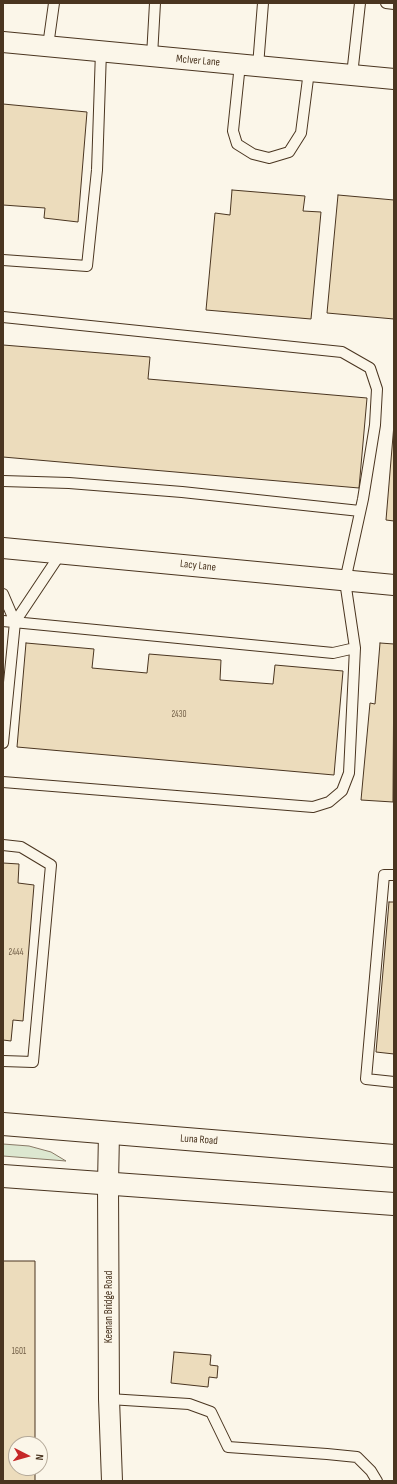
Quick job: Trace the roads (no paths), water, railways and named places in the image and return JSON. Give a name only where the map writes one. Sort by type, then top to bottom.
[{"type":"main road","name":"Luna Road","points":[[3,1124],[394,1156]]},
{"type":"main road","points":[[3,1176],[394,1204]]},
{"type":"street","name":"McIver Lane","points":[[3,42],[394,79]]},
{"type":"street","name":"Lacy Lane","points":[[3,548],[394,585]]},
{"type":"street","name":"Keenan Bridge Road","points":[[109,1133],[109,1399],[112,1481]]},
{"type":"lane","points":[[48,46],[54,3]]},
{"type":"lane","points":[[152,56],[156,3]]},
{"type":"lane","points":[[263,3],[233,130],[237,144],[253,154],[269,158],[289,152],[301,133],[309,71]]},
{"type":"lane","points":[[352,75],[360,3]]},
{"type":"lane","points":[[386,3],[394,4]]},
{"type":"lane","points":[[3,260],[87,266],[97,170],[101,51]]},
{"type":"lane","points":[[3,317],[342,352],[370,368],[377,389],[375,425],[360,511],[344,580],[356,648],[349,773],[342,791],[329,802],[313,807],[3,782]]},
{"type":"lane","points":[[3,481],[69,483],[182,492],[360,511]]},
{"type":"lane","points":[[3,743],[15,622],[61,553]]},
{"type":"lane","points":[[3,594],[15,622]]},
{"type":"lane","points":[[3,621],[333,653],[356,648]]},
{"type":"lane","points":[[3,845],[21,847],[51,865],[33,1062],[3,1061]]},
{"type":"lane","points":[[394,875],[384,875],[366,1079],[394,1082]]},
{"type":"lane","points":[[109,1399],[189,1404],[210,1412],[228,1447],[357,1457],[377,1481]]}]
